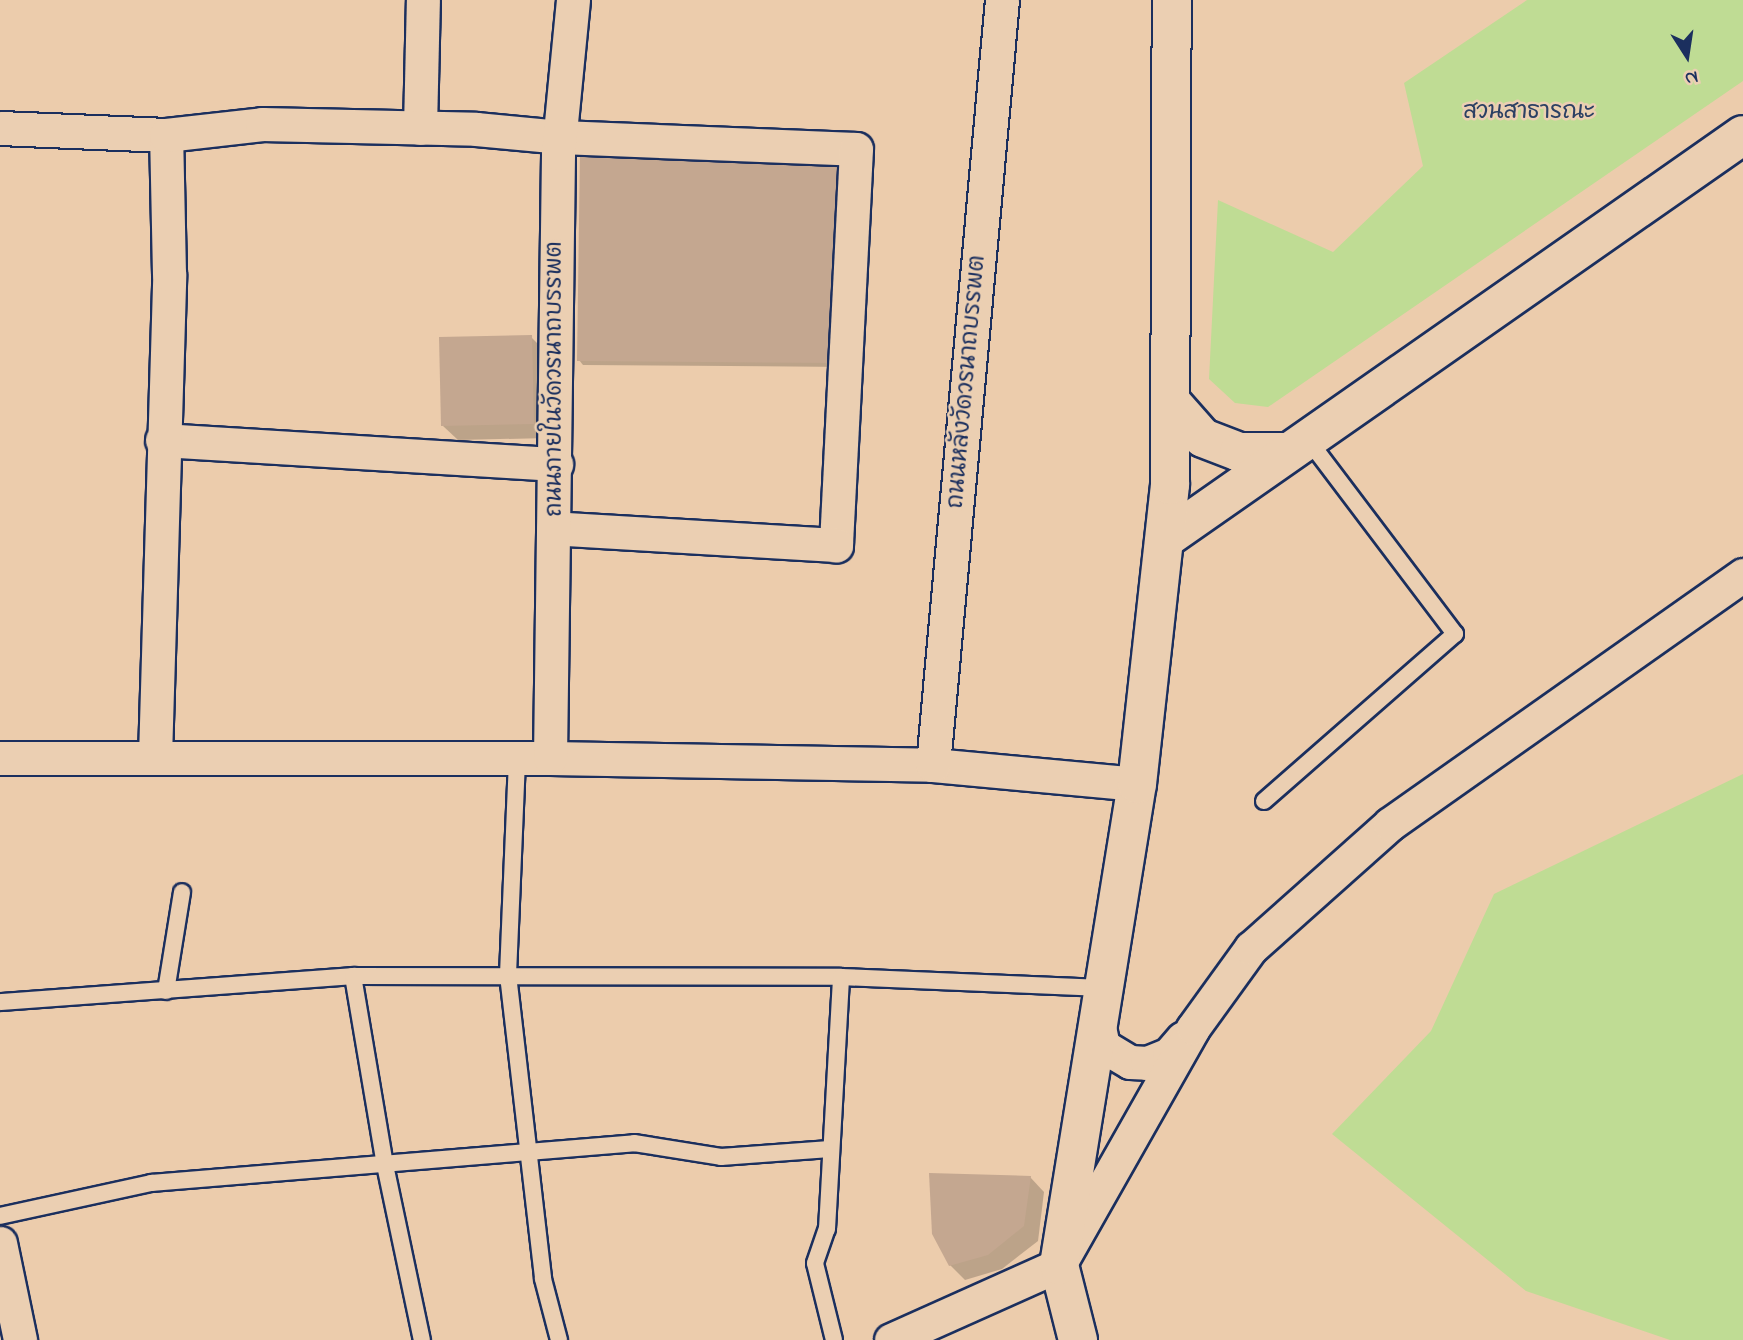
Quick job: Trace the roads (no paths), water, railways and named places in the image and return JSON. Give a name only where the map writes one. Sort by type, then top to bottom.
[{"type":"street","points":[[421,128],[423,0]]},
{"type":"street","name":"ถนนภายในวัดวรนาถบรรพต","points":[[550,758],[560,137],[573,0]]},
{"type":"street","name":"ถนนหลังวัดวรนาถบรรพต","points":[[933,765],[1002,0]]},
{"type":"street","points":[[1078,1340],[1059,1265],[1137,784],[1165,539],[1173,404],[1172,0]]},
{"type":"street","points":[[0,128],[166,135],[262,124],[421,128],[560,137],[856,149],[836,545],[554,528]]},
{"type":"street","points":[[155,757],[162,440],[169,274],[166,135]]},
{"type":"street","points":[[1165,539],[1743,135]]},
{"type":"street","points":[[1173,404],[1203,438],[1239,452],[1298,445]]},
{"type":"street","points":[[162,440],[556,464]]},
{"type":"street","points":[[891,1340],[1059,1265],[1193,1028],[1251,948],[1390,824],[1743,575]]},
{"type":"street","points":[[0,758],[550,758],[933,765],[1137,784]]},
{"type":"street","points":[[1099,1027],[1103,1046],[1113,1056],[1147,1063],[1168,1054],[1193,1028]]},
{"type":"street","points":[[0,1243],[20,1340]]},
{"type":"lane","points":[[1264,801],[1455,634],[1298,445]]},
{"type":"lane","points":[[517,760],[508,975],[526,1154],[543,1279],[559,1340]]},
{"type":"lane","points":[[166,991],[182,892]]},
{"type":"lane","points":[[353,976],[385,1165],[422,1340]]},
{"type":"lane","points":[[0,1002],[353,976],[841,977],[1102,988]]},
{"type":"lane","points":[[834,1340],[815,1263],[827,1228],[841,977]]},
{"type":"lane","points":[[0,1216],[151,1183],[634,1143],[721,1157],[830,1149]]},
{"type":"park label","name":"สวนสาธารณะ","points":[[1529,113]]}]
